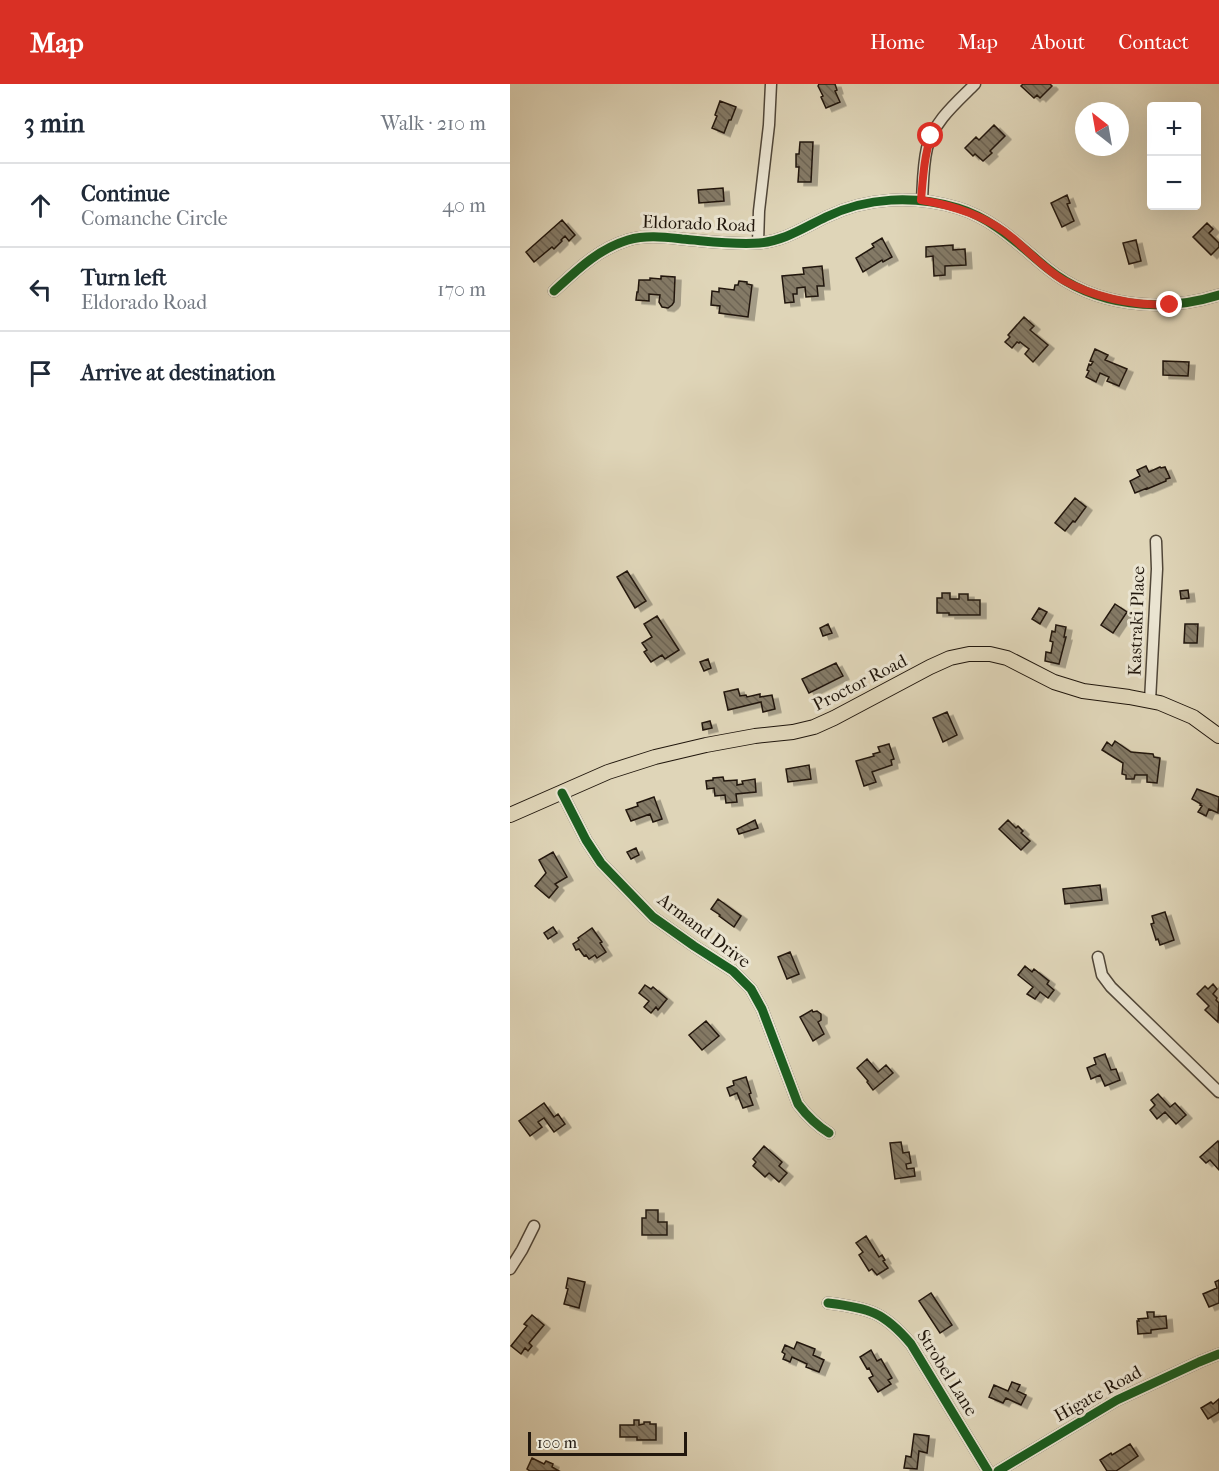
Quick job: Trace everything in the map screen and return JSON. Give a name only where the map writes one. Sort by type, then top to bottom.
[{"type":"main road","name":"Proctor Road","points":[[510,815],[608,772],[654,757],[706,745],[813,727],[930,667],[950,658],[969,654],[990,654],[1007,658],[1053,682],[1083,691],[1160,703],[1193,717],[1219,736]]},
{"type":"street","points":[[758,243],[771,84]]},
{"type":"street","points":[[921,200],[924,164],[931,136],[950,109],[975,84]]},
{"type":"street","name":"Eldorado Road","points":[[554,291],[601,251],[630,239],[656,236],[758,243],[793,235],[827,217],[853,207],[888,200],[921,200],[962,209],[988,221],[1012,237],[1062,279],[1104,298],[1141,304],[1170,305],[1219,295]]},
{"type":"street","name":"Kastraki Place","points":[[1150,701],[1157,569],[1156,541]]},
{"type":"street","name":"Armand Drive","points":[[562,793],[586,840],[601,863],[624,888],[653,917],[733,971],[751,989],[762,1009],[798,1104],[807,1116],[829,1133]]},
{"type":"street","points":[[1098,957],[1102,975],[1111,987],[1219,1092]]},
{"type":"street","points":[[510,1269],[534,1226]]},
{"type":"street","name":"Strobel Lane","points":[[828,1303],[858,1306],[871,1311],[888,1320],[900,1331],[911,1344],[988,1471]]},
{"type":"street","name":"Higate Road","points":[[998,1471],[1117,1400],[1219,1354]]},
{"type":"building","points":[[819,84],[835,84],[837,90],[835,91],[840,102],[826,108]]},
{"type":"building","points":[[1023,84],[1050,84],[1052,86],[1040,98],[1037,95],[1034,98],[1021,86]]},
{"type":"building","points":[[720,101],[736,107],[724,133],[712,128]]},
{"type":"building","points":[[994,125],[1005,136],[983,161],[975,154],[973,156],[965,148],[976,137],[979,140]]},
{"type":"building","points":[[800,142],[813,142],[811,182],[798,182],[799,167],[796,167],[796,154],[799,154]]},
{"type":"building","points":[[723,188],[724,201],[699,203],[698,190]]},
{"type":"building","points":[[1067,195],[1070,203],[1067,204],[1074,221],[1062,227],[1051,203]]},
{"type":"building","points":[[562,220],[575,235],[569,241],[565,236],[554,249],[552,247],[534,262],[526,252]]},
{"type":"building","points":[[1207,223],[1213,229],[1209,233],[1219,243],[1219,247],[1211,255],[1193,237]]},
{"type":"building","points":[[882,238],[892,257],[883,262],[882,260],[863,272],[856,258],[874,247],[872,244]]},
{"type":"building","points":[[1136,240],[1141,261],[1129,264],[1123,243]]},
{"type":"building","points":[[953,245],[953,250],[965,249],[966,265],[945,266],[945,275],[934,276],[933,256],[926,257],[926,247]]},
{"type":"building","points":[[822,266],[824,286],[817,286],[818,296],[806,297],[805,287],[797,288],[797,294],[793,294],[794,302],[785,303],[782,276],[804,274],[803,268]]},
{"type":"building","points":[[661,276],[675,277],[672,305],[668,308],[662,307],[659,302],[660,295],[649,294],[649,301],[636,300],[639,280],[661,279]]},
{"type":"building","points":[[739,281],[752,285],[748,317],[719,313],[720,306],[711,305],[712,291],[719,292],[719,288],[734,290]]},
{"type":"building","points":[[1024,317],[1034,326],[1030,330],[1048,345],[1033,362],[1025,354],[1029,349],[1020,342],[1012,348],[1005,342],[1010,337],[1008,335]]},
{"type":"building","points":[[1095,349],[1108,355],[1105,360],[1127,369],[1119,386],[1107,381],[1109,377],[1100,373],[1096,382],[1086,377],[1089,364],[1093,362],[1090,361]]},
{"type":"building","points":[[1163,361],[1189,362],[1188,376],[1163,375]]},
{"type":"building","points":[[1146,466],[1149,472],[1165,467],[1170,478],[1135,493],[1130,481],[1140,476],[1137,470]]},
{"type":"building","points":[[1075,498],[1086,507],[1065,531],[1055,523]]},
{"type":"building","points":[[627,571],[646,601],[635,608],[617,577]]},
{"type":"building","points":[[1188,590],[1189,598],[1181,599],[1180,591]]},
{"type":"building","points":[[942,593],[950,593],[950,599],[959,599],[959,594],[968,594],[968,600],[980,600],[980,615],[937,613],[937,598],[942,598]]},
{"type":"building","points":[[1115,604],[1127,612],[1113,633],[1101,625]]},
{"type":"building","points":[[1039,608],[1047,612],[1040,624],[1032,619]]},
{"type":"building","points":[[657,616],[679,650],[665,659],[662,655],[651,662],[644,652],[647,650],[642,643],[652,637],[644,624]]},
{"type":"building","points":[[828,624],[832,633],[823,636],[820,628]]},
{"type":"building","points":[[1185,624],[1198,624],[1197,643],[1184,643]]},
{"type":"building","points":[[1056,625],[1066,627],[1064,637],[1066,637],[1059,664],[1045,661],[1046,652],[1051,653],[1053,642],[1050,641]]},
{"type":"building","points":[[708,659],[711,668],[704,671],[700,662]]},
{"type":"building","points":[[836,663],[843,676],[809,693],[802,679]]},
{"type":"building","points":[[738,689],[740,696],[772,695],[775,709],[763,712],[761,702],[728,710],[724,692]]},
{"type":"building","points":[[947,712],[957,735],[943,742],[933,718]]},
{"type":"building","points":[[710,721],[712,728],[703,730],[702,723]]},
{"type":"building","points":[[1115,741],[1131,752],[1153,754],[1154,757],[1160,758],[1157,783],[1147,782],[1147,775],[1135,775],[1134,779],[1126,779],[1126,775],[1122,774],[1123,763],[1102,750],[1107,742],[1112,746]]},
{"type":"building","points":[[889,744],[894,759],[891,760],[892,765],[872,772],[876,782],[864,786],[856,761],[874,756],[873,754],[880,752],[878,747]]},
{"type":"building","points":[[809,765],[811,779],[788,782],[786,769]]},
{"type":"building","points":[[723,777],[724,781],[737,780],[737,785],[743,784],[742,781],[755,779],[756,792],[736,794],[737,802],[726,803],[725,795],[715,796],[714,788],[707,789],[706,781]]},
{"type":"building","points":[[1197,789],[1219,797],[1218,813],[1209,809],[1206,816],[1198,812],[1202,806],[1192,799]]},
{"type":"building","points":[[654,797],[662,819],[653,822],[650,814],[631,821],[626,810]]},
{"type":"building","points":[[755,820],[758,828],[739,834],[737,829]]},
{"type":"building","points":[[1008,820],[1016,828],[1018,826],[1023,831],[1021,833],[1030,841],[1021,850],[999,829]]},
{"type":"building","points":[[636,848],[639,855],[631,859],[627,852]]},
{"type":"building","points":[[553,852],[567,877],[555,884],[558,887],[549,898],[535,886],[546,873],[539,860]]},
{"type":"building","points":[[1100,885],[1102,900],[1065,904],[1063,889]]},
{"type":"building","points":[[718,899],[741,916],[734,927],[711,909]]},
{"type":"building","points":[[1165,912],[1174,940],[1160,945],[1151,924],[1154,923],[1152,916]]},
{"type":"building","points":[[553,927],[557,933],[548,939],[544,933]]},
{"type":"building","points":[[592,928],[606,952],[597,958],[595,955],[589,959],[579,949],[576,950],[573,944]]},
{"type":"building","points":[[790,952],[799,974],[787,979],[778,957]]},
{"type":"building","points":[[1025,966],[1032,972],[1034,969],[1049,981],[1047,984],[1054,990],[1048,998],[1040,992],[1035,999],[1027,994],[1033,987],[1018,975]]},
{"type":"building","points":[[1213,984],[1217,989],[1213,994],[1219,1003],[1218,1022],[1205,1010],[1209,1006],[1197,994],[1205,986],[1208,989]]},
{"type":"building","points":[[645,985],[651,989],[653,987],[667,999],[658,1010],[656,1007],[651,1013],[644,1007],[649,1001],[639,993]]},
{"type":"building","points":[[812,1010],[821,1014],[821,1020],[818,1022],[824,1034],[813,1041],[800,1017]]},
{"type":"building","points":[[706,1021],[719,1036],[702,1050],[689,1035]]},
{"type":"building","points":[[1105,1054],[1111,1070],[1116,1069],[1120,1080],[1105,1086],[1100,1075],[1091,1079],[1087,1068],[1096,1064],[1094,1058]]},
{"type":"building","points":[[867,1059],[878,1072],[886,1065],[893,1073],[873,1090],[857,1068]]},
{"type":"building","points":[[746,1077],[753,1105],[743,1108],[737,1093],[730,1096],[727,1088],[734,1085],[733,1081]]},
{"type":"building","points":[[1158,1094],[1170,1107],[1175,1103],[1186,1115],[1176,1124],[1165,1112],[1157,1119],[1150,1110],[1155,1105],[1151,1100]]},
{"type":"building","points":[[544,1103],[554,1117],[558,1114],[565,1124],[554,1132],[544,1118],[538,1122],[542,1127],[530,1136],[519,1121]]},
{"type":"building","points":[[1218,1141],[1219,1170],[1210,1160],[1206,1163],[1200,1157]]},
{"type":"building","points":[[901,1142],[903,1153],[909,1152],[911,1163],[906,1164],[907,1169],[914,1168],[915,1176],[895,1179],[890,1143]]},
{"type":"building","points":[[764,1146],[782,1162],[779,1166],[787,1173],[779,1182],[769,1173],[765,1177],[753,1166],[756,1162],[753,1159]]},
{"type":"building","points":[[646,1210],[658,1210],[658,1222],[667,1222],[667,1235],[642,1235],[642,1218],[646,1218]]},
{"type":"building","points":[[866,1236],[879,1257],[882,1255],[888,1268],[877,1275],[872,1269],[869,1271],[859,1255],[863,1252],[856,1243]]},
{"type":"building","points":[[568,1278],[585,1282],[579,1308],[564,1304]]},
{"type":"building","points":[[1219,1280],[1219,1303],[1209,1307],[1203,1294],[1217,1288],[1215,1282]]},
{"type":"building","points":[[931,1293],[952,1325],[940,1333],[919,1301]]},
{"type":"building","points":[[1147,1312],[1154,1312],[1154,1317],[1166,1316],[1167,1328],[1138,1334],[1137,1321],[1148,1318]]},
{"type":"building","points":[[532,1315],[544,1325],[529,1343],[532,1346],[528,1351],[525,1348],[521,1354],[511,1346],[527,1326],[524,1324]]},
{"type":"building","points":[[797,1342],[815,1349],[813,1355],[824,1360],[819,1372],[806,1367],[807,1364],[792,1357],[790,1362],[783,1359],[785,1354],[782,1352],[785,1345],[794,1349]]},
{"type":"building","points":[[871,1350],[877,1361],[881,1359],[892,1378],[888,1380],[891,1384],[878,1392],[869,1378],[873,1376],[869,1368],[867,1369],[860,1357]]},
{"type":"building","points":[[1012,1382],[1020,1385],[1017,1391],[1026,1395],[1021,1405],[1006,1398],[1003,1403],[989,1397],[994,1385],[1008,1391]]},
{"type":"building","points":[[1219,1399],[1219,1412],[1208,1419],[1201,1408]]},
{"type":"building","points":[[634,1420],[639,1420],[639,1425],[644,1422],[656,1424],[656,1440],[620,1437],[620,1425],[634,1425]]},
{"type":"building","points":[[914,1434],[929,1436],[927,1453],[919,1451],[917,1469],[904,1468],[906,1456],[911,1457]]},
{"type":"building","points":[[1130,1444],[1138,1456],[1116,1471],[1107,1471],[1100,1460]]},
{"type":"building","points":[[532,1458],[544,1464],[546,1461],[553,1464],[552,1467],[559,1471],[530,1471],[527,1469]]},
{"type":"cycle path","points":[[554,291],[597,255],[628,240],[655,237],[730,243],[768,242],[785,237],[826,217],[858,205],[908,200],[941,204],[971,213],[995,226],[1066,281],[1107,298],[1152,305],[1197,301],[1219,295]]},
{"type":"cycle path","points":[[562,793],[586,840],[601,863],[653,917],[733,971],[751,989],[762,1009],[798,1104],[812,1120],[829,1133]]},
{"type":"cycle path","points":[[828,1303],[875,1313],[901,1333],[911,1344],[988,1471]]},
{"type":"cycle path","points":[[998,1471],[1117,1400],[1219,1354]]},
{"type":"route","points":[[931,136],[924,164],[921,200],[962,209],[988,221],[1012,237],[1062,279],[1091,294],[1128,303],[1170,305]]}]
